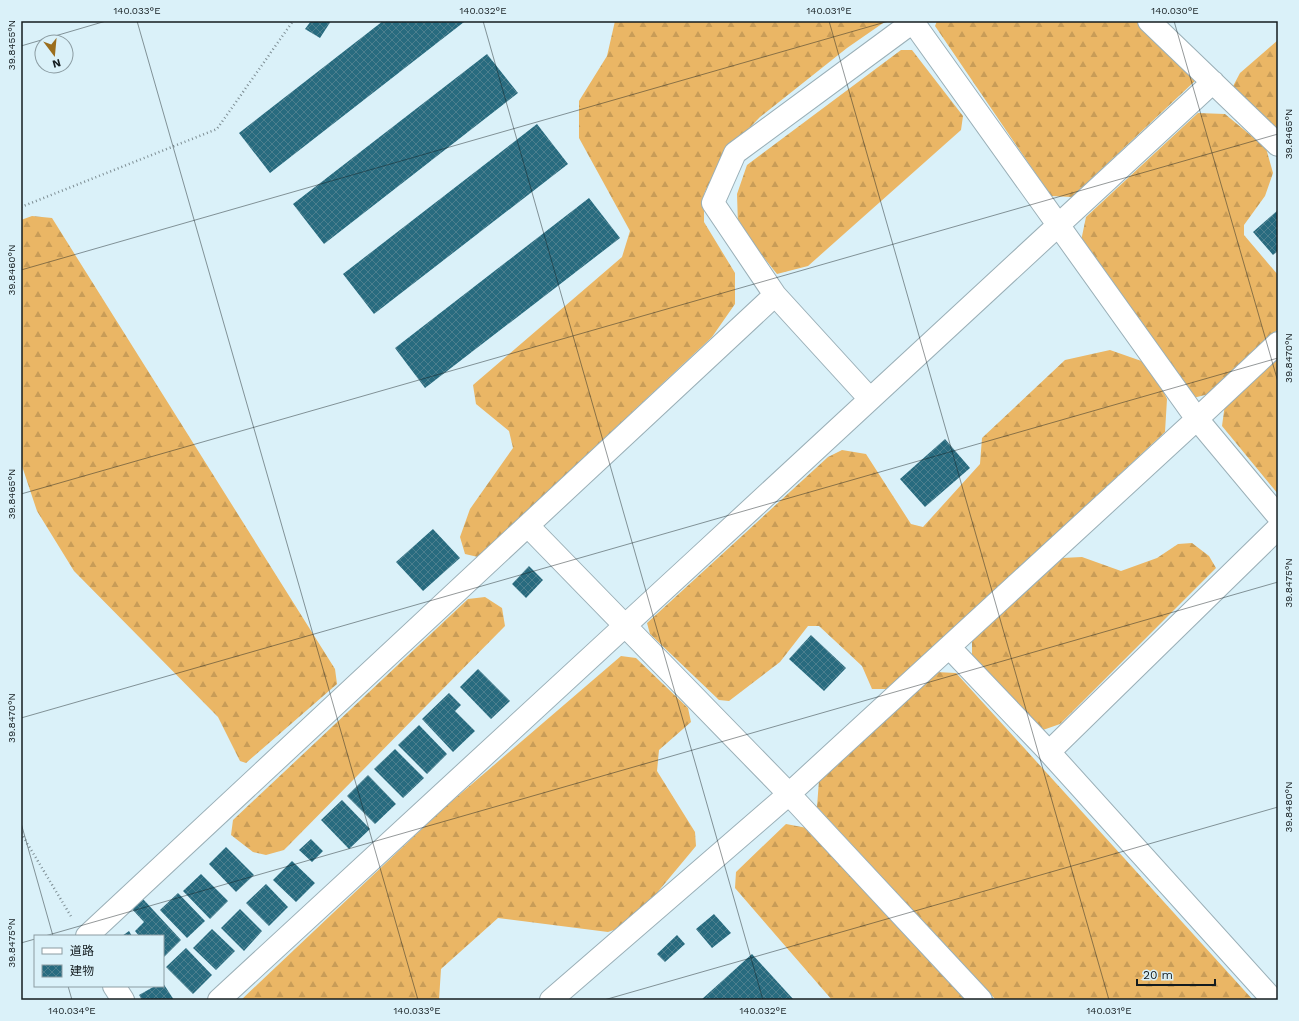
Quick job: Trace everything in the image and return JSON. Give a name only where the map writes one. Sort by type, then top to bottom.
[{"type":"street","points":[[1149,21],[1278,145]]},
{"type":"street","points":[[870,399],[775,295],[713,203],[735,153],[914,22],[1197,419],[1278,516]]},
{"type":"street","points":[[219,1000],[626,626],[1213,82]]},
{"type":"street","points":[[80,929],[528,526],[775,295]]},
{"type":"street","points":[[551,1000],[789,794],[1278,343]]},
{"type":"street","points":[[528,526],[789,794],[981,1000]]},
{"type":"street","points":[[1049,752],[1278,528]]},
{"type":"street","points":[[949,647],[1049,752],[1273,1000]]},
{"type":"street","points":[[115,987],[123,1000]]},
{"type":"path","points":[[21,207],[217,129],[293,21]]},
{"type":"path","points":[[21,834],[80,929]]},
{"type":"green space","points":[[615,21],[886,21],[847,48],[760,117],[723,155],[704,194],[704,222],[735,273],[735,304],[712,337],[478,557],[465,554],[460,537],[470,509],[513,448],[509,431],[476,404],[473,385],[622,257],[630,231],[579,138],[579,101],[607,56]]},
{"type":"green space","points":[[937,21],[1137,21],[1194,69],[1197,79],[1072,197],[1051,196],[935,26]]},
{"type":"green space","points":[[1278,40],[1278,134],[1231,90],[1240,73]]},
{"type":"green space","points":[[901,50],[912,50],[963,116],[961,130],[808,266],[777,274],[738,225],[737,194],[747,165]]},
{"type":"green space","points":[[1198,113],[1225,114],[1266,148],[1273,173],[1265,196],[1244,225],[1244,235],[1278,275],[1278,329],[1209,394],[1193,398],[1081,241],[1086,217]]},
{"type":"green space","points":[[32,216],[52,218],[335,669],[337,684],[246,763],[240,761],[218,717],[74,571],[37,511],[21,463],[21,220]]},
{"type":"green space","points":[[1110,350],[1150,364],[1167,399],[1165,432],[889,689],[872,689],[862,666],[819,626],[808,626],[780,662],[729,701],[719,700],[650,634],[647,623],[828,457],[842,450],[866,454],[911,524],[923,527],[980,464],[982,438],[1065,360]]},
{"type":"green space","points":[[1278,355],[1278,494],[1222,426],[1225,404]]},
{"type":"green space","points":[[1192,543],[1209,556],[1216,568],[1060,724],[1043,730],[972,659],[972,640],[1062,558],[1082,557],[1121,571],[1157,558],[1178,544]]},
{"type":"green space","points":[[485,597],[502,608],[505,626],[284,850],[266,855],[253,852],[231,835],[233,820],[468,599]]},
{"type":"green space","points":[[621,656],[636,658],[688,708],[691,722],[659,750],[657,771],[695,832],[696,846],[631,924],[608,932],[498,918],[441,969],[439,1000],[241,1000],[444,808]]},
{"type":"green space","points":[[936,672],[956,673],[1253,1000],[996,1000],[817,807],[819,780]]},
{"type":"green space","points":[[786,824],[807,828],[966,1000],[832,1000],[735,888],[736,872]]},
{"type":"building","points":[[311,21],[331,21],[320,38],[305,29]]},
{"type":"building","points":[[383,21],[464,22],[270,173],[239,133]]},
{"type":"building","points":[[487,54],[518,93],[324,244],[293,204]]},
{"type":"building","points":[[537,124],[568,164],[374,314],[343,274]]},
{"type":"building","points":[[589,198],[620,238],[425,388],[395,348]]},
{"type":"building","points":[[1278,210],[1278,251],[1273,255],[1253,232]]},
{"type":"building","points":[[945,439],[970,468],[925,507],[900,479]]},
{"type":"building","points":[[433,529],[460,558],[423,591],[396,562]]},
{"type":"building","points":[[529,566],[543,580],[526,598],[512,584]]},
{"type":"building","points":[[811,635],[846,668],[824,691],[789,659]]},
{"type":"building","points":[[478,669],[510,701],[491,719],[460,687]]},
{"type":"building","points":[[449,693],[461,705],[455,711],[475,731],[453,752],[422,719]]},
{"type":"building","points":[[419,725],[447,754],[427,774],[398,745]]},
{"type":"building","points":[[395,749],[424,778],[403,798],[374,769]]},
{"type":"building","points":[[368,775],[396,804],[375,824],[347,796]]},
{"type":"building","points":[[342,800],[370,829],[349,849],[321,820]]},
{"type":"building","points":[[311,839],[323,851],[312,862],[299,850]]},
{"type":"building","points":[[226,847],[254,875],[236,892],[209,864]]},
{"type":"building","points":[[292,861],[315,883],[296,902],[273,880]]},
{"type":"building","points":[[201,874],[228,901],[210,919],[183,891]]},
{"type":"building","points":[[266,884],[288,907],[269,926],[246,903]]},
{"type":"building","points":[[178,893],[205,921],[187,938],[160,910]]},
{"type":"building","points":[[143,899],[181,940],[164,957],[164,935],[138,935],[135,931],[144,922],[132,909]]},
{"type":"building","points":[[240,909],[262,931],[244,951],[221,928]]},
{"type":"building","points":[[714,914],[731,933],[712,948],[696,929]]},
{"type":"building","points":[[212,929],[235,951],[216,970],[193,948]]},
{"type":"building","points":[[129,931],[131,935],[123,935]]},
{"type":"building","points":[[677,935],[685,944],[665,962],[657,954]]},
{"type":"building","points":[[186,948],[212,975],[193,994],[166,967]]},
{"type":"building","points":[[752,954],[794,1000],[701,1000]]},
{"type":"building","points":[[164,985],[174,1000],[142,1000],[139,995],[153,987],[164,987]]}]
